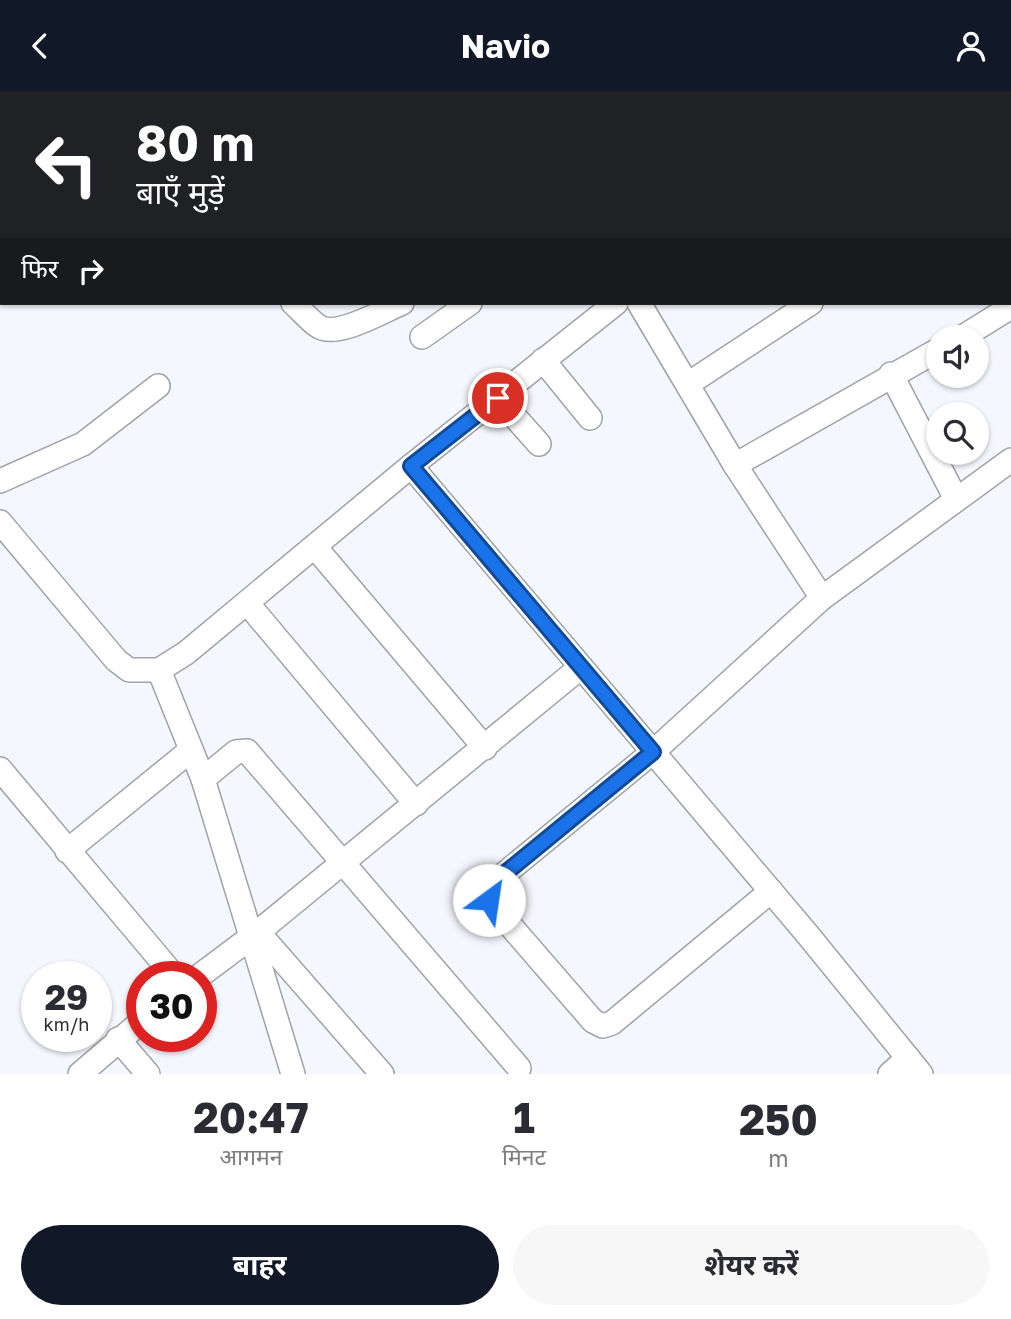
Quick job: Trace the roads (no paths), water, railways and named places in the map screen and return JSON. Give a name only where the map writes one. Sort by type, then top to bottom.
[{"type":"street","points":[[295,305],[318,327],[327,331],[345,328],[397,305]]},
{"type":"street","points":[[422,337],[467,305]]},
{"type":"street","points":[[2,530],[116,660],[129,670],[159,670],[248,604],[411,466],[613,305]]},
{"type":"street","points":[[640,305],[735,464],[822,598]]},
{"type":"street","points":[[688,384],[808,305]]},
{"type":"street","points":[[982,325],[1011,307]]},
{"type":"street","points":[[735,464],[926,356]]},
{"type":"street","points":[[543,360],[590,418]]},
{"type":"street","points":[[891,375],[956,499]]},
{"type":"street","points":[[0,481],[83,444],[158,386]]},
{"type":"street","points":[[498,398],[539,444]]},
{"type":"street","points":[[771,891],[612,1023],[603,1026],[593,1021],[496,909],[489,900],[488,891],[492,884],[653,752],[822,598],[1011,460]]},
{"type":"street","points":[[411,466],[771,891],[917,1070]]},
{"type":"street","points":[[316,547],[485,748]]},
{"type":"street","points":[[248,604],[416,804]]},
{"type":"street","points":[[217,963],[485,748],[581,667]]},
{"type":"street","points":[[159,670],[202,779],[255,935],[288,1071]]},
{"type":"street","points":[[68,852],[191,750]]},
{"type":"street","points":[[202,779],[236,751],[247,751],[519,1068]]},
{"type":"street","points":[[0,769],[161,961]]},
{"type":"street","points":[[255,935],[382,1074]]},
{"type":"street","points":[[80,1074],[126,1033]]},
{"type":"street","points":[[118,1039],[148,1074]]},
{"type":"street","points":[[890,1074],[917,1070]]}]
